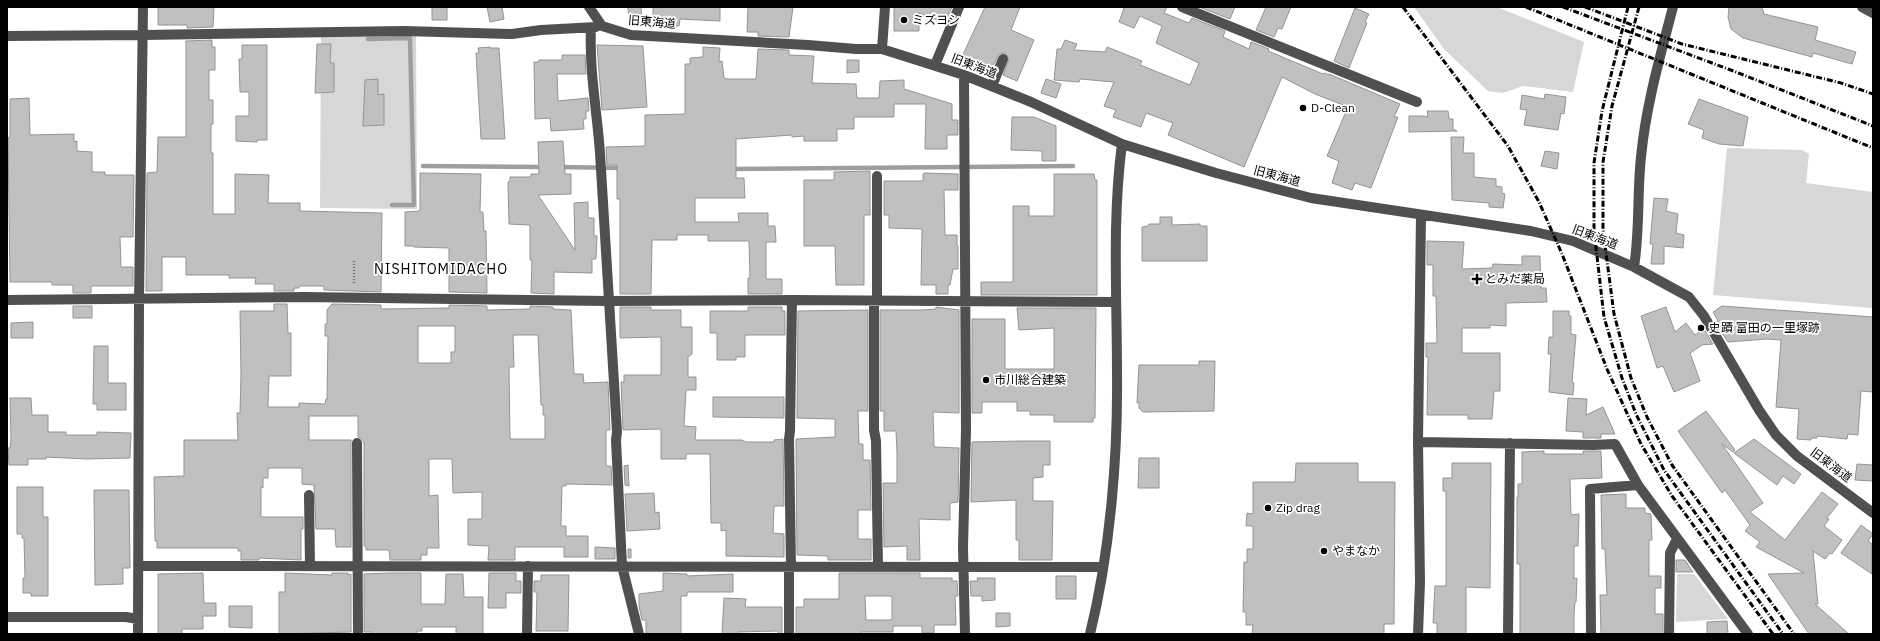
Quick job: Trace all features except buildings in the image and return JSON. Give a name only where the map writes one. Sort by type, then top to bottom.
[{"type":"street","points":[[138,634],[139,300],[143,7]]},
{"type":"street","points":[[7,36],[404,31],[512,34],[541,30],[591,28],[602,26],[589,7]]},
{"type":"street","points":[[882,49],[885,7]]},
{"type":"street","points":[[935,65],[959,7]]},
{"type":"street","points":[[1182,7],[1417,102]]},
{"type":"street","points":[[1634,266],[1638,242],[1641,158],[1648,102],[1672,7]]},
{"type":"street","points":[[1862,7],[1873,13]]},
{"type":"street","name":"旧東海道","points":[[602,26],[631,35],[808,44],[856,49],[882,49],[935,65],[992,86],[1031,102],[1122,144],[1284,192],[1310,198],[1530,231],[1574,240],[1634,266],[1689,297],[1704,316],[1759,410],[1776,435],[1797,456],[1873,513]]},
{"type":"street","points":[[591,28],[590,47],[602,178],[617,432],[616,440],[622,566],[639,634]]},
{"type":"street","points":[[992,86],[1004,59]]},
{"type":"street","points":[[964,75],[966,301],[965,634]]},
{"type":"street","points":[[1090,634],[1103,567],[1114,467],[1117,374],[1117,180],[1122,144]]},
{"type":"street","points":[[877,176],[874,430],[876,441],[878,568]]},
{"type":"street","points":[[1418,634],[1420,582],[1418,442],[1421,215]]},
{"type":"street","points":[[7,300],[354,298],[609,301],[792,300],[1116,302]]},
{"type":"street","points":[[789,634],[789,439],[792,300]]},
{"type":"street","points":[[1418,442],[1593,445],[1615,444],[1638,484],[1748,634]]},
{"type":"street","points":[[357,443],[358,634]]},
{"type":"street","points":[[1508,634],[1510,444]]},
{"type":"street","points":[[1591,634],[1590,489],[1638,484]]},
{"type":"street","points":[[309,495],[310,566]]},
{"type":"street","points":[[1669,634],[1670,553],[1677,539]]},
{"type":"street","points":[[139,566],[622,566],[878,568],[1103,567]]},
{"type":"street","points":[[527,634],[528,566]]},
{"type":"street","points":[[7,617],[126,617],[138,619]]},
{"type":"path","points":[[354,261],[354,298]]},
{"type":"shaded area","points":[[1414,7],[1497,7],[1584,42],[1573,92],[1523,86],[1503,93],[1488,91],[1444,49]]},
{"type":"shaded area","points":[[416,33],[417,209],[320,208],[321,35]]},
{"type":"shaded area","points":[[1727,148],[1802,150],[1809,154],[1806,183],[1873,192],[1873,308],[1713,295]]},
{"type":"shaded area","points":[[1677,574],[1694,574],[1728,619],[1676,622]]},
{"type":"waterway","points":[[368,39],[410,38],[414,205],[392,205]]},
{"type":"waterway","points":[[423,166],[544,167]]},
{"type":"waterway","points":[[731,169],[1073,166]]},
{"type":"waterway","points":[[559,167],[622,168]]},
{"type":"railway","points":[[1403,7],[1508,146],[1539,202],[1562,254],[1607,369],[1641,444],[1672,496],[1773,634]]},
{"type":"railway","points":[[1526,7],[1873,148]]},
{"type":"railway","points":[[1563,7],[1736,72],[1873,126]]},
{"type":"railway","points":[[1585,7],[1682,44],[1841,83],[1873,94]]},
{"type":"railway","points":[[1628,7],[1602,111],[1594,163],[1594,230],[1604,317],[1622,378],[1636,414],[1664,470],[1783,634]]},
{"type":"railway","points":[[1639,7],[1612,106],[1603,162],[1603,230],[1614,314],[1631,378],[1647,417],[1672,465],[1794,634]]},
{"type":"place","name":"ミズヨシ","points":[[904,20]]},
{"type":"place","name":"D-Clean","points":[[1303,108]]},
{"type":"place","name":"とみだ薬局","points":[[1477,279]]},
{"type":"place","name":"史蹟 富田の一里塚跡","points":[[1701,328]]},
{"type":"place","name":"市川総合建築","points":[[986,380]]},
{"type":"place","name":"Zip drag","points":[[1268,508]]},
{"type":"place","name":"やまなか","points":[[1324,551]]},
{"type":"district","name":"NISHITOMIDACHO","points":[[441,269]]}]
